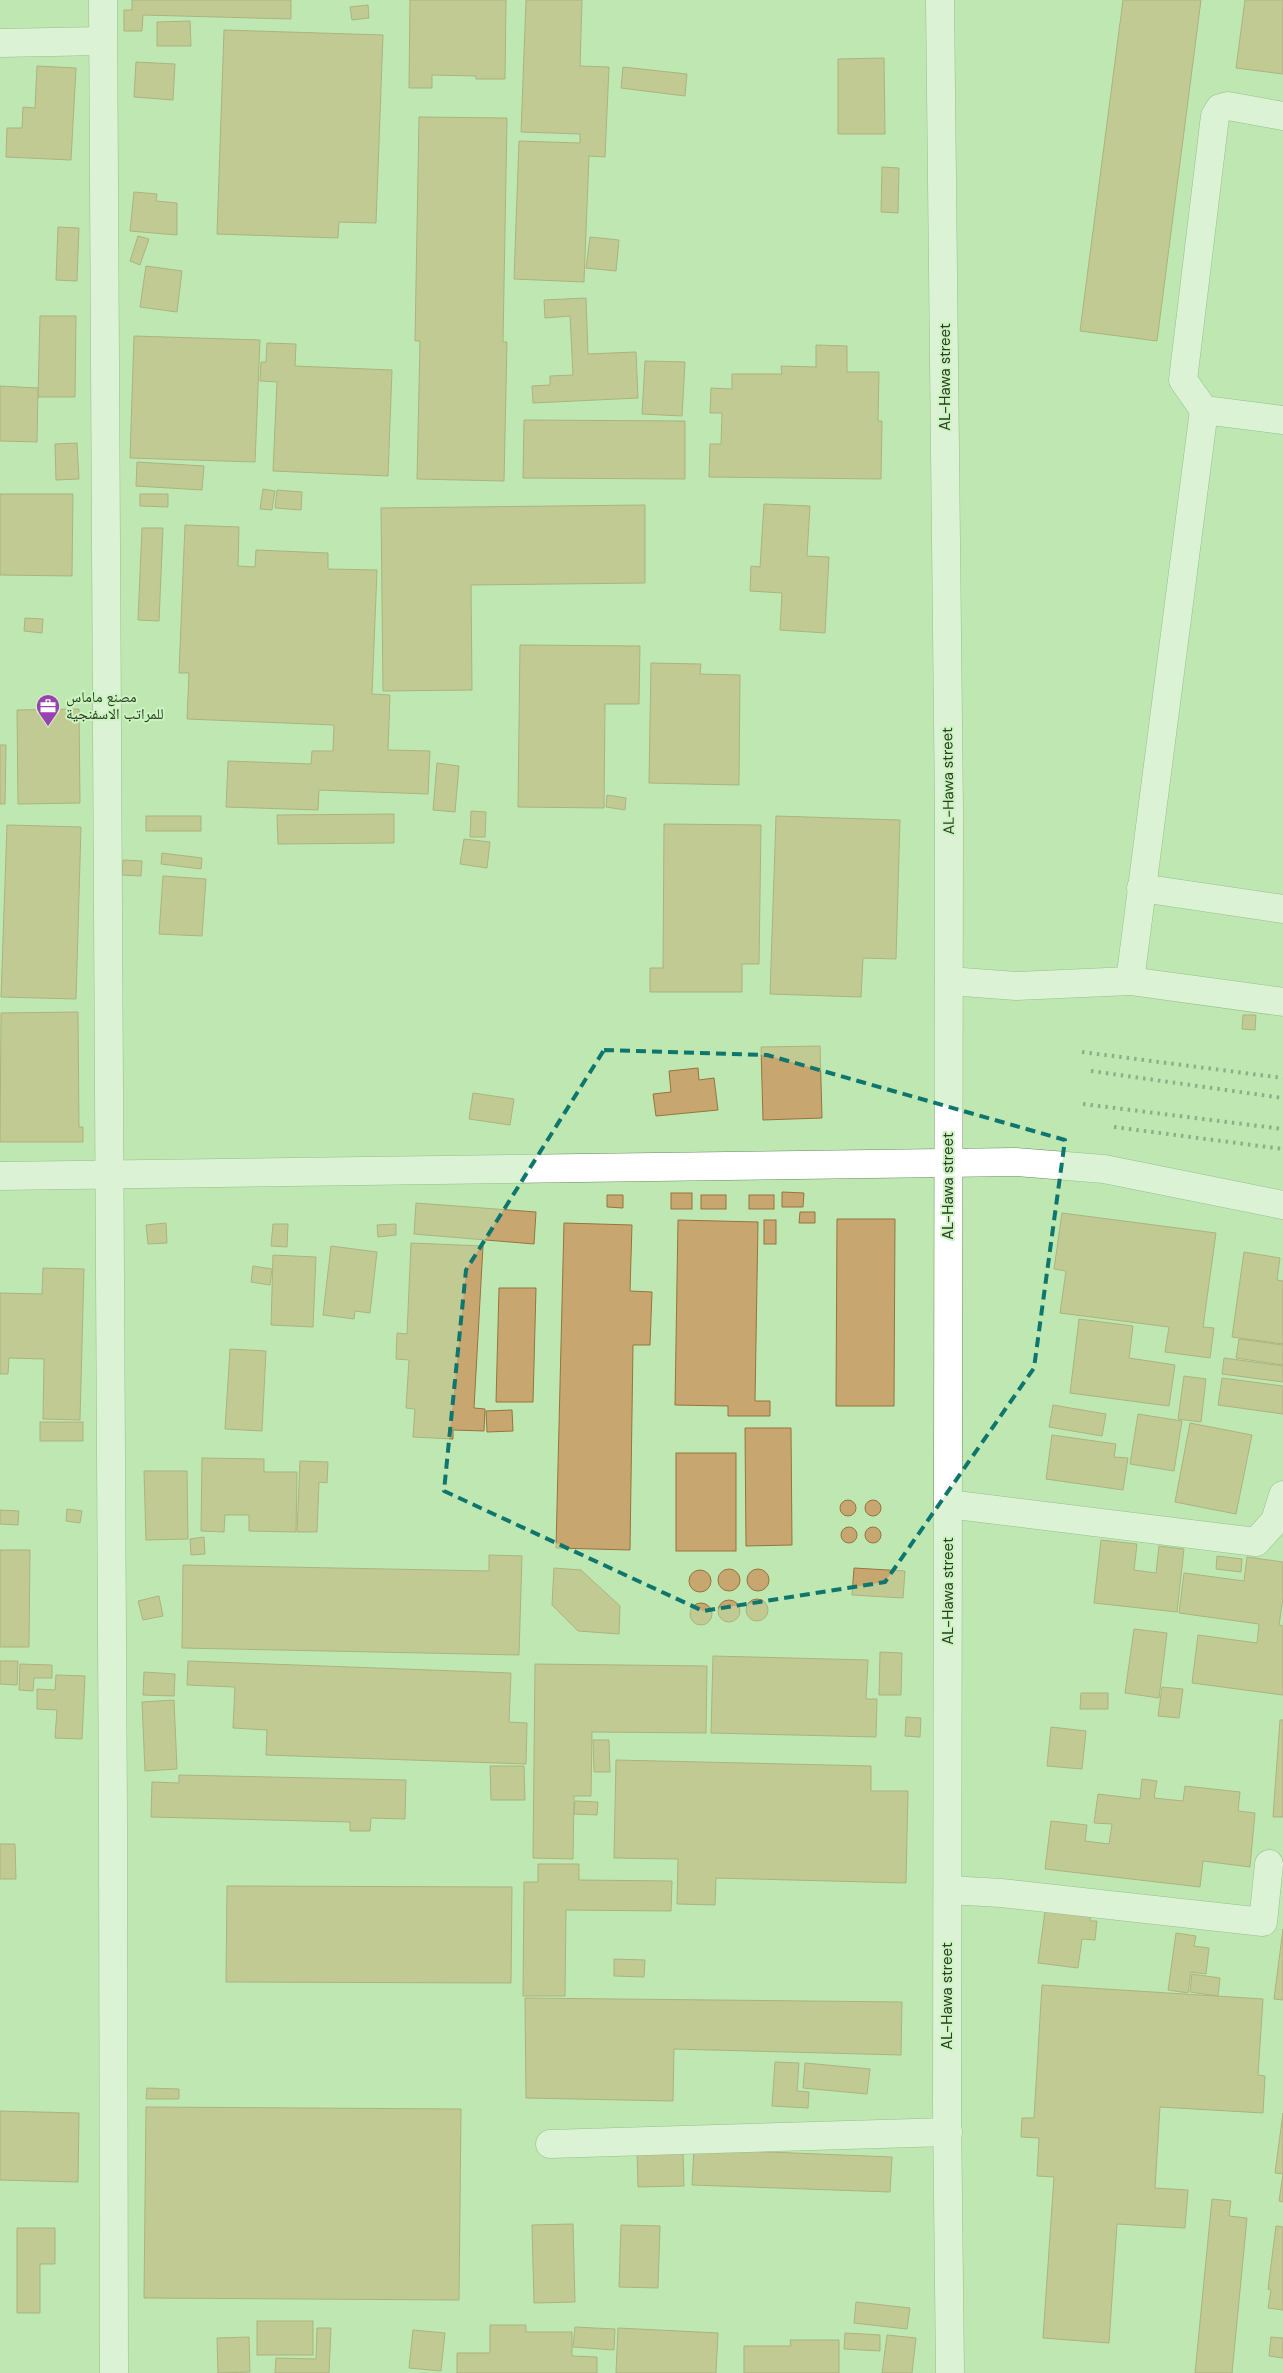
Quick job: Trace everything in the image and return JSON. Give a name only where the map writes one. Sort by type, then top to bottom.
[{"type":"street","points":[[103,0],[114,1821],[114,2373]]},
{"type":"street","name":"AL-Hawa street","points":[[940,0],[944,231],[949,981],[939,1164],[948,1504],[950,2373]]},
{"type":"street","points":[[0,43],[102,41]]},
{"type":"street","points":[[1130,980],[1204,410],[1183,380],[1215,116],[1220,108],[1228,106],[1283,116]]},
{"type":"street","points":[[1204,410],[1283,420]]},
{"type":"street","points":[[1141,888],[1283,909]]},
{"type":"street","points":[[949,981],[1016,986],[1130,980],[1283,1002]]},
{"type":"street","points":[[0,1176],[1016,1162],[1104,1169],[1283,1205]]},
{"type":"street","points":[[948,1504],[1256,1542],[1275,1521],[1283,1496]]},
{"type":"street","points":[[948,1890],[1001,1893],[1264,1922],[1269,1864]]},
{"type":"street","points":[[550,2144],[948,2132]]},
{"type":"highlighted area","points":[[604,1050],[767,1055],[1065,1140],[1034,1368],[885,1582],[703,1611],[444,1491],[466,1270]]},
{"type":"building","points":[[132,0],[291,0],[291,19],[143,15],[142,31],[124,31],[124,10],[132,10]]},
{"type":"building","points":[[410,0],[506,0],[505,79],[476,79],[476,76],[432,75],[432,88],[409,88]]},
{"type":"building","points":[[526,0],[582,0],[580,66],[609,67],[605,157],[589,156],[584,282],[514,279],[519,141],[580,143],[580,134],[521,132]]},
{"type":"building","points":[[1123,0],[1201,0],[1157,341],[1080,331]]},
{"type":"building","points":[[1245,0],[1283,0],[1283,74],[1236,68]]},
{"type":"building","points":[[368,5],[369,18],[352,20],[350,7]]},
{"type":"building","points":[[190,21],[191,46],[157,46],[157,22]]},
{"type":"building","points":[[224,30],[383,35],[376,223],[339,222],[338,238],[217,234]]},
{"type":"building","points":[[884,58],[885,134],[838,134],[838,59]]},
{"type":"building","points":[[136,62],[175,64],[173,100],[134,97]]},
{"type":"building","points":[[37,66],[76,68],[71,160],[6,157],[7,128],[22,128],[23,107],[35,108]]},
{"type":"building","points":[[623,67],[687,74],[685,96],[621,88]]},
{"type":"building","points":[[419,117],[507,118],[503,342],[507,342],[504,481],[417,479],[420,341],[415,341]]},
{"type":"building","points":[[882,167],[899,168],[898,213],[881,212]]},
{"type":"building","points":[[134,192],[157,194],[156,201],[177,203],[177,235],[130,231]]},
{"type":"building","points":[[58,227],[79,228],[77,281],[56,280]]},
{"type":"building","points":[[138,236],[149,239],[140,265],[130,261]]},
{"type":"building","points":[[590,237],[619,240],[616,271],[586,268]]},
{"type":"building","points":[[146,266],[182,271],[177,312],[140,307]]},
{"type":"building","points":[[586,298],[588,354],[636,352],[638,398],[533,403],[532,386],[550,385],[550,376],[573,375],[570,316],[545,318],[544,300]]},
{"type":"building","points":[[40,316],[76,316],[75,397],[38,397]]},
{"type":"building","points":[[134,336],[260,340],[255,462],[130,458]]},
{"type":"building","points":[[267,343],[296,344],[295,366],[392,370],[388,476],[273,471],[277,382],[260,381],[261,362],[266,362]]},
{"type":"building","points":[[816,345],[847,346],[847,372],[879,372],[878,421],[882,421],[881,479],[709,477],[710,444],[721,444],[722,413],[710,413],[711,388],[732,389],[732,374],[782,374],[781,366],[816,367]]},
{"type":"building","points":[[645,361],[685,362],[682,416],[642,414]]},
{"type":"building","points":[[0,386],[38,388],[37,442],[0,441]]},
{"type":"building","points":[[524,420],[685,421],[685,479],[523,478]]},
{"type":"building","points":[[77,443],[79,479],[56,480],[55,444]]},
{"type":"building","points":[[137,462],[204,466],[202,490],[136,486]]},
{"type":"building","points":[[263,489],[275,491],[272,510],[260,509]]},
{"type":"building","points":[[277,490],[302,492],[301,510],[275,508]]},
{"type":"building","points":[[0,494],[73,494],[72,576],[0,575]]},
{"type":"building","points":[[140,494],[168,494],[168,507],[140,506]]},
{"type":"building","points":[[764,504],[810,506],[807,556],[829,557],[825,633],[780,630],[782,593],[750,591],[751,566],[760,567]]},
{"type":"building","points":[[645,505],[645,583],[471,585],[472,690],[383,691],[381,508]]},
{"type":"building","points":[[185,525],[239,527],[238,566],[255,567],[256,550],[328,553],[328,569],[377,570],[372,694],[390,695],[388,750],[430,751],[428,794],[319,790],[318,810],[226,807],[228,761],[311,764],[312,751],[333,751],[334,725],[187,719],[189,673],[179,673]]},
{"type":"building","points":[[142,528],[163,528],[159,621],[138,620]]},
{"type":"building","points":[[25,618],[43,619],[42,633],[24,631]]},
{"type":"building","points":[[520,645],[640,646],[639,704],[605,704],[604,808],[518,807]]},
{"type":"building","points":[[651,663],[701,664],[700,674],[740,675],[739,785],[649,783]]},
{"type":"building","points":[[79,709],[80,803],[18,804],[17,710]]},
{"type":"building","points":[[0,745],[6,745],[5,804],[0,804]]},
{"type":"building","points":[[437,763],[459,766],[455,812],[433,810]]},
{"type":"building","points":[[607,795],[626,798],[625,810],[606,807]]},
{"type":"building","points":[[471,811],[486,812],[485,837],[470,837]]},
{"type":"building","points":[[394,814],[394,843],[278,844],[277,815]]},
{"type":"building","points":[[146,816],[201,816],[201,831],[146,831]]},
{"type":"building","points":[[776,816],[900,820],[896,959],[863,958],[861,997],[770,994]]},
{"type":"building","points":[[664,824],[761,825],[759,964],[742,964],[742,992],[650,992],[650,968],[663,968]]},
{"type":"building","points":[[7,825],[81,827],[76,999],[1,997]]},
{"type":"building","points":[[464,839],[490,842],[487,868],[460,864]]},
{"type":"building","points":[[162,853],[202,858],[201,869],[161,864]]},
{"type":"building","points":[[123,860],[142,861],[141,876],[122,875]]},
{"type":"building","points":[[163,876],[206,879],[202,936],[159,934]]},
{"type":"building","points":[[78,1012],[79,1127],[83,1127],[83,1142],[0,1142],[1,1013]]},
{"type":"building","points":[[1243,1015],[1256,1015],[1255,1030],[1242,1029]]},
{"type":"building","points":[[820,1046],[822,1118],[763,1120],[761,1047]]},
{"type":"building","points":[[698,1068],[699,1080],[714,1078],[718,1110],[656,1116],[653,1094],[671,1092],[669,1071]]},
{"type":"building","points":[[473,1093],[514,1099],[510,1125],[469,1119]]},
{"type":"building","points":[[782,1192],[804,1193],[803,1207],[782,1207]]},
{"type":"building","points":[[671,1193],[692,1193],[692,1209],[671,1209]]},
{"type":"building","points":[[607,1195],[623,1195],[623,1208],[607,1207]]},
{"type":"building","points":[[701,1195],[726,1195],[726,1209],[701,1209]]},
{"type":"building","points":[[749,1195],[774,1195],[774,1209],[749,1209]]},
{"type":"building","points":[[416,1203],[536,1212],[534,1244],[414,1234]]},
{"type":"building","points":[[800,1212],[815,1212],[815,1223],[799,1223]]},
{"type":"building","points":[[1062,1213],[1216,1233],[1203,1327],[1214,1328],[1210,1358],[1165,1352],[1169,1327],[1060,1313],[1066,1271],[1054,1269]]},
{"type":"building","points":[[837,1219],[895,1219],[894,1406],[836,1406]]},
{"type":"building","points":[[678,1220],[758,1222],[755,1401],[770,1401],[770,1416],[728,1416],[728,1406],[675,1405]]},
{"type":"building","points":[[764,1220],[776,1220],[776,1244],[764,1244]]},
{"type":"building","points":[[166,1223],[167,1243],[148,1244],[146,1225]]},
{"type":"building","points":[[564,1223],[632,1225],[630,1291],[652,1292],[650,1345],[633,1345],[630,1550],[556,1548]]},
{"type":"building","points":[[273,1224],[288,1224],[287,1247],[271,1246]]},
{"type":"building","points":[[396,1224],[396,1235],[378,1237],[377,1225]]},
{"type":"building","points":[[411,1243],[483,1246],[474,1408],[485,1409],[484,1431],[453,1430],[453,1439],[413,1437],[415,1409],[406,1408],[409,1360],[396,1359],[397,1333],[407,1334]]},
{"type":"building","points":[[331,1246],[377,1252],[370,1313],[355,1311],[354,1319],[323,1315]]},
{"type":"building","points":[[1244,1252],[1280,1258],[1277,1280],[1283,1281],[1283,1344],[1232,1337]]},
{"type":"building","points":[[273,1255],[316,1257],[313,1327],[271,1325]]},
{"type":"building","points":[[253,1266],[272,1269],[270,1285],[251,1282]]},
{"type":"building","points":[[43,1268],[84,1269],[80,1420],[43,1419],[44,1359],[9,1358],[8,1374],[0,1374],[0,1293],[42,1294]]},
{"type":"building","points":[[499,1288],[536,1288],[533,1402],[496,1402]]},
{"type":"building","points":[[1079,1319],[1133,1326],[1129,1358],[1175,1365],[1169,1406],[1070,1393]]},
{"type":"building","points":[[1239,1339],[1283,1345],[1283,1365],[1236,1358]]},
{"type":"building","points":[[230,1349],[266,1351],[262,1431],[225,1429]]},
{"type":"building","points":[[1224,1358],[1283,1366],[1283,1382],[1222,1374]]},
{"type":"building","points":[[1184,1376],[1206,1379],[1201,1422],[1178,1419]]},
{"type":"building","points":[[1222,1378],[1283,1386],[1283,1414],[1218,1405]]},
{"type":"building","points":[[1053,1405],[1106,1414],[1102,1436],[1049,1427]]},
{"type":"building","points":[[512,1410],[513,1431],[487,1432],[486,1411]]},
{"type":"building","points":[[1138,1414],[1182,1421],[1174,1471],[1130,1464]]},
{"type":"building","points":[[40,1422],[83,1422],[83,1441],[40,1441]]},
{"type":"building","points":[[1190,1423],[1252,1435],[1236,1514],[1175,1502]]},
{"type":"building","points":[[745,1428],[791,1428],[792,1545],[746,1546]]},
{"type":"building","points":[[1052,1435],[1116,1444],[1114,1457],[1128,1458],[1123,1490],[1046,1479]]},
{"type":"building","points":[[676,1453],[736,1453],[736,1551],[676,1551]]},
{"type":"building","points":[[202,1458],[264,1459],[264,1472],[297,1472],[296,1532],[249,1531],[249,1515],[225,1515],[224,1532],[201,1531]]},
{"type":"building","points":[[300,1461],[328,1462],[327,1483],[319,1482],[317,1532],[297,1532]]},
{"type":"building","points":[[144,1471],[187,1471],[188,1539],[146,1540]]},
{"type":"building","points":[[848,1500],[854,1502],[856,1508],[854,1514],[848,1516],[842,1514],[840,1508],[842,1502]]},
{"type":"building","points":[[873,1500],[879,1502],[881,1508],[879,1514],[873,1516],[867,1514],[865,1508],[867,1502]]},
{"type":"building","points":[[67,1509],[82,1511],[80,1523],[66,1521]]},
{"type":"building","points":[[0,1510],[19,1511],[18,1525],[0,1524]]},
{"type":"building","points":[[846,1527],[852,1527],[857,1532],[855,1541],[846,1543],[841,1538],[841,1532]]},
{"type":"building","points":[[870,1527],[876,1527],[881,1532],[879,1541],[870,1543],[865,1538],[865,1532]]},
{"type":"building","points":[[204,1537],[205,1554],[191,1555],[190,1539]]},
{"type":"building","points":[[1101,1540],[1137,1544],[1134,1570],[1156,1573],[1159,1546],[1184,1549],[1177,1612],[1094,1603]]},
{"type":"building","points":[[0,1550],[30,1550],[29,1647],[0,1647]]},
{"type":"building","points":[[489,1555],[522,1556],[519,1655],[182,1648],[183,1565],[489,1571]]},
{"type":"building","points":[[1217,1556],[1242,1559],[1241,1572],[1216,1569]]},
{"type":"building","points":[[1247,1557],[1283,1562],[1283,1598],[1279,1625],[1283,1626],[1283,1695],[1192,1683],[1198,1635],[1257,1643],[1259,1624],[1179,1613],[1184,1573],[1244,1581]]},
{"type":"building","points":[[554,1568],[581,1570],[620,1606],[619,1634],[578,1631],[552,1605]]},
{"type":"building","points":[[854,1568],[905,1571],[903,1598],[852,1595]]},
{"type":"building","points":[[729,1569],[737,1572],[740,1580],[737,1588],[729,1591],[721,1588],[718,1580],[721,1572]]},
{"type":"building","points":[[758,1569],[766,1572],[769,1580],[766,1588],[758,1591],[750,1588],[747,1580],[750,1572]]},
{"type":"building","points":[[700,1570],[708,1573],[711,1581],[708,1589],[700,1592],[692,1589],[689,1581],[692,1573]]},
{"type":"building","points":[[159,1596],[163,1616],[143,1620],[138,1601]]},
{"type":"building","points":[[757,1599],[765,1602],[768,1610],[765,1618],[757,1621],[749,1618],[746,1610],[749,1602]]},
{"type":"building","points":[[729,1600],[737,1603],[740,1611],[737,1619],[729,1622],[721,1619],[718,1611],[721,1603]]},
{"type":"building","points":[[701,1603],[709,1606],[712,1614],[709,1622],[701,1625],[693,1622],[690,1614],[693,1606]]},
{"type":"building","points":[[1134,1629],[1167,1633],[1159,1698],[1125,1693]]},
{"type":"building","points":[[880,1652],[902,1653],[901,1695],[879,1695]]},
{"type":"building","points":[[713,1656],[868,1660],[866,1699],[877,1699],[876,1737],[711,1733]]},
{"type":"building","points":[[0,1661],[18,1661],[17,1685],[0,1684]]},
{"type":"building","points":[[188,1661],[511,1673],[509,1722],[527,1723],[526,1764],[266,1755],[267,1730],[233,1728],[235,1687],[187,1685]]},
{"type":"building","points":[[20,1664],[52,1665],[52,1678],[34,1678],[33,1691],[19,1690]]},
{"type":"building","points":[[535,1664],[707,1666],[706,1733],[592,1732],[591,1796],[574,1796],[573,1859],[533,1858]]},
{"type":"building","points":[[144,1672],[175,1674],[174,1696],[143,1695]]},
{"type":"building","points":[[56,1675],[85,1676],[82,1739],[55,1738],[57,1710],[37,1709],[37,1689],[55,1690]]},
{"type":"building","points":[[1162,1687],[1183,1689],[1179,1718],[1158,1716]]},
{"type":"building","points":[[1081,1693],[1108,1693],[1108,1709],[1080,1709]]},
{"type":"building","points":[[174,1700],[177,1769],[145,1771],[142,1702]]},
{"type":"building","points":[[906,1717],[921,1718],[920,1737],[905,1736]]},
{"type":"building","points":[[1280,1720],[1283,1720],[1283,1817],[1273,1817]]},
{"type":"building","points":[[1051,1727],[1086,1731],[1082,1769],[1047,1766]]},
{"type":"building","points":[[593,1740],[609,1740],[610,1772],[594,1772]]},
{"type":"building","points":[[616,1760],[871,1766],[871,1791],[908,1791],[906,1883],[716,1878],[715,1905],[677,1904],[678,1859],[614,1858]]},
{"type":"building","points":[[490,1766],[524,1766],[525,1800],[491,1800]]},
{"type":"building","points":[[179,1775],[406,1780],[405,1819],[371,1818],[370,1831],[350,1831],[350,1822],[151,1817],[152,1782],[179,1783]]},
{"type":"building","points":[[1142,1779],[1157,1781],[1154,1798],[1183,1801],[1185,1786],[1240,1792],[1238,1811],[1255,1813],[1250,1867],[1203,1861],[1200,1887],[1045,1869],[1051,1821],[1087,1825],[1085,1841],[1109,1844],[1112,1824],[1094,1823],[1098,1794],[1140,1799]]},
{"type":"building","points":[[575,1801],[598,1802],[597,1815],[574,1814]]},
{"type":"building","points":[[0,1844],[15,1844],[16,1879],[0,1879]]},
{"type":"building","points":[[538,1864],[579,1864],[579,1880],[672,1881],[671,1911],[566,1910],[565,1996],[523,1996],[524,1882],[538,1882]]},
{"type":"building","points":[[227,1886],[512,1887],[511,1983],[226,1982]]},
{"type":"building","points":[[1046,1904],[1091,1910],[1090,1921],[1097,1921],[1095,1940],[1082,1939],[1078,1968],[1038,1963]]},
{"type":"building","points":[[1283,1929],[1283,2000],[1274,1999]]},
{"type":"building","points":[[1176,1933],[1196,1936],[1194,1946],[1209,1948],[1206,1974],[1191,1972],[1188,1993],[1168,1990]]},
{"type":"building","points":[[614,1959],[645,1960],[644,1977],[614,1976]]},
{"type":"building","points":[[1192,1974],[1220,1978],[1218,1996],[1190,1992]]},
{"type":"building","points":[[1042,1985],[1263,1999],[1258,2075],[1265,2076],[1263,2113],[1160,2107],[1155,2188],[1188,2190],[1185,2228],[1117,2224],[1109,2343],[1043,2338],[1054,2177],[1037,2176],[1039,2138],[1021,2137],[1022,2118],[1034,2118]]},
{"type":"building","points":[[525,1998],[902,2002],[901,2055],[674,2049],[673,2101],[526,2098]]},
{"type":"building","points":[[775,2062],[799,2063],[797,2091],[809,2092],[808,2108],[772,2106]]},
{"type":"building","points":[[805,2063],[870,2069],[867,2094],[803,2088]]},
{"type":"building","points":[[147,2088],[179,2089],[179,2099],[146,2099]]},
{"type":"building","points":[[146,2107],[461,2109],[459,2300],[144,2298]]},
{"type":"building","points":[[0,2111],[79,2113],[78,2182],[0,2180]]},
{"type":"building","points":[[1283,2113],[1283,2174],[1275,2173]]},
{"type":"building","points":[[694,2149],[892,2157],[890,2192],[692,2185]]},
{"type":"building","points":[[637,2151],[683,2151],[684,2186],[638,2187]]},
{"type":"building","points":[[1283,2174],[1283,2202],[1279,2201]]},
{"type":"building","points":[[1212,2199],[1231,2201],[1229,2216],[1247,2218],[1232,2373],[1195,2373]]},
{"type":"building","points":[[573,2224],[575,2302],[534,2303],[532,2225]]},
{"type":"building","points":[[621,2225],[660,2226],[658,2288],[619,2287]]},
{"type":"building","points":[[1276,2226],[1283,2227],[1283,2310],[1268,2308],[1271,2290],[1268,2289]]},
{"type":"building","points":[[17,2228],[55,2228],[55,2264],[40,2264],[40,2313],[17,2313]]},
{"type":"building","points":[[856,2302],[910,2308],[907,2329],[854,2323]]},
{"type":"building","points":[[257,2321],[313,2321],[313,2355],[257,2355]]},
{"type":"building","points":[[490,2325],[526,2325],[526,2332],[572,2332],[572,2356],[597,2357],[597,2373],[457,2373],[457,2353],[490,2353]]},
{"type":"building","points":[[575,2327],[615,2329],[614,2350],[573,2347]]},
{"type":"building","points":[[317,2328],[331,2328],[329,2373],[275,2373],[276,2358],[316,2359]]},
{"type":"building","points":[[618,2328],[718,2333],[716,2373],[616,2373]]},
{"type":"building","points":[[413,2330],[445,2333],[441,2371],[409,2368]]},
{"type":"building","points":[[845,2333],[880,2335],[880,2351],[844,2349]]},
{"type":"building","points":[[887,2335],[916,2338],[912,2373],[882,2373]]},
{"type":"building","points":[[249,2337],[250,2372],[218,2373],[217,2338]]},
{"type":"building","points":[[1271,2337],[1283,2338],[1283,2358],[1269,2356]]},
{"type":"building","points":[[790,2340],[839,2340],[839,2373],[744,2373],[744,2346],[791,2346]]},
{"type":"railway","points":[[1082,1052],[1283,1078]]},
{"type":"railway","points":[[1091,1071],[1283,1098]]},
{"type":"railway","points":[[1083,1104],[1283,1129]]},
{"type":"railway","points":[[1114,1127],[1283,1149]]},
{"type":"place","name":"مصنع ماماس للمراتب الاسفنجية","points":[[48,727]]}]
